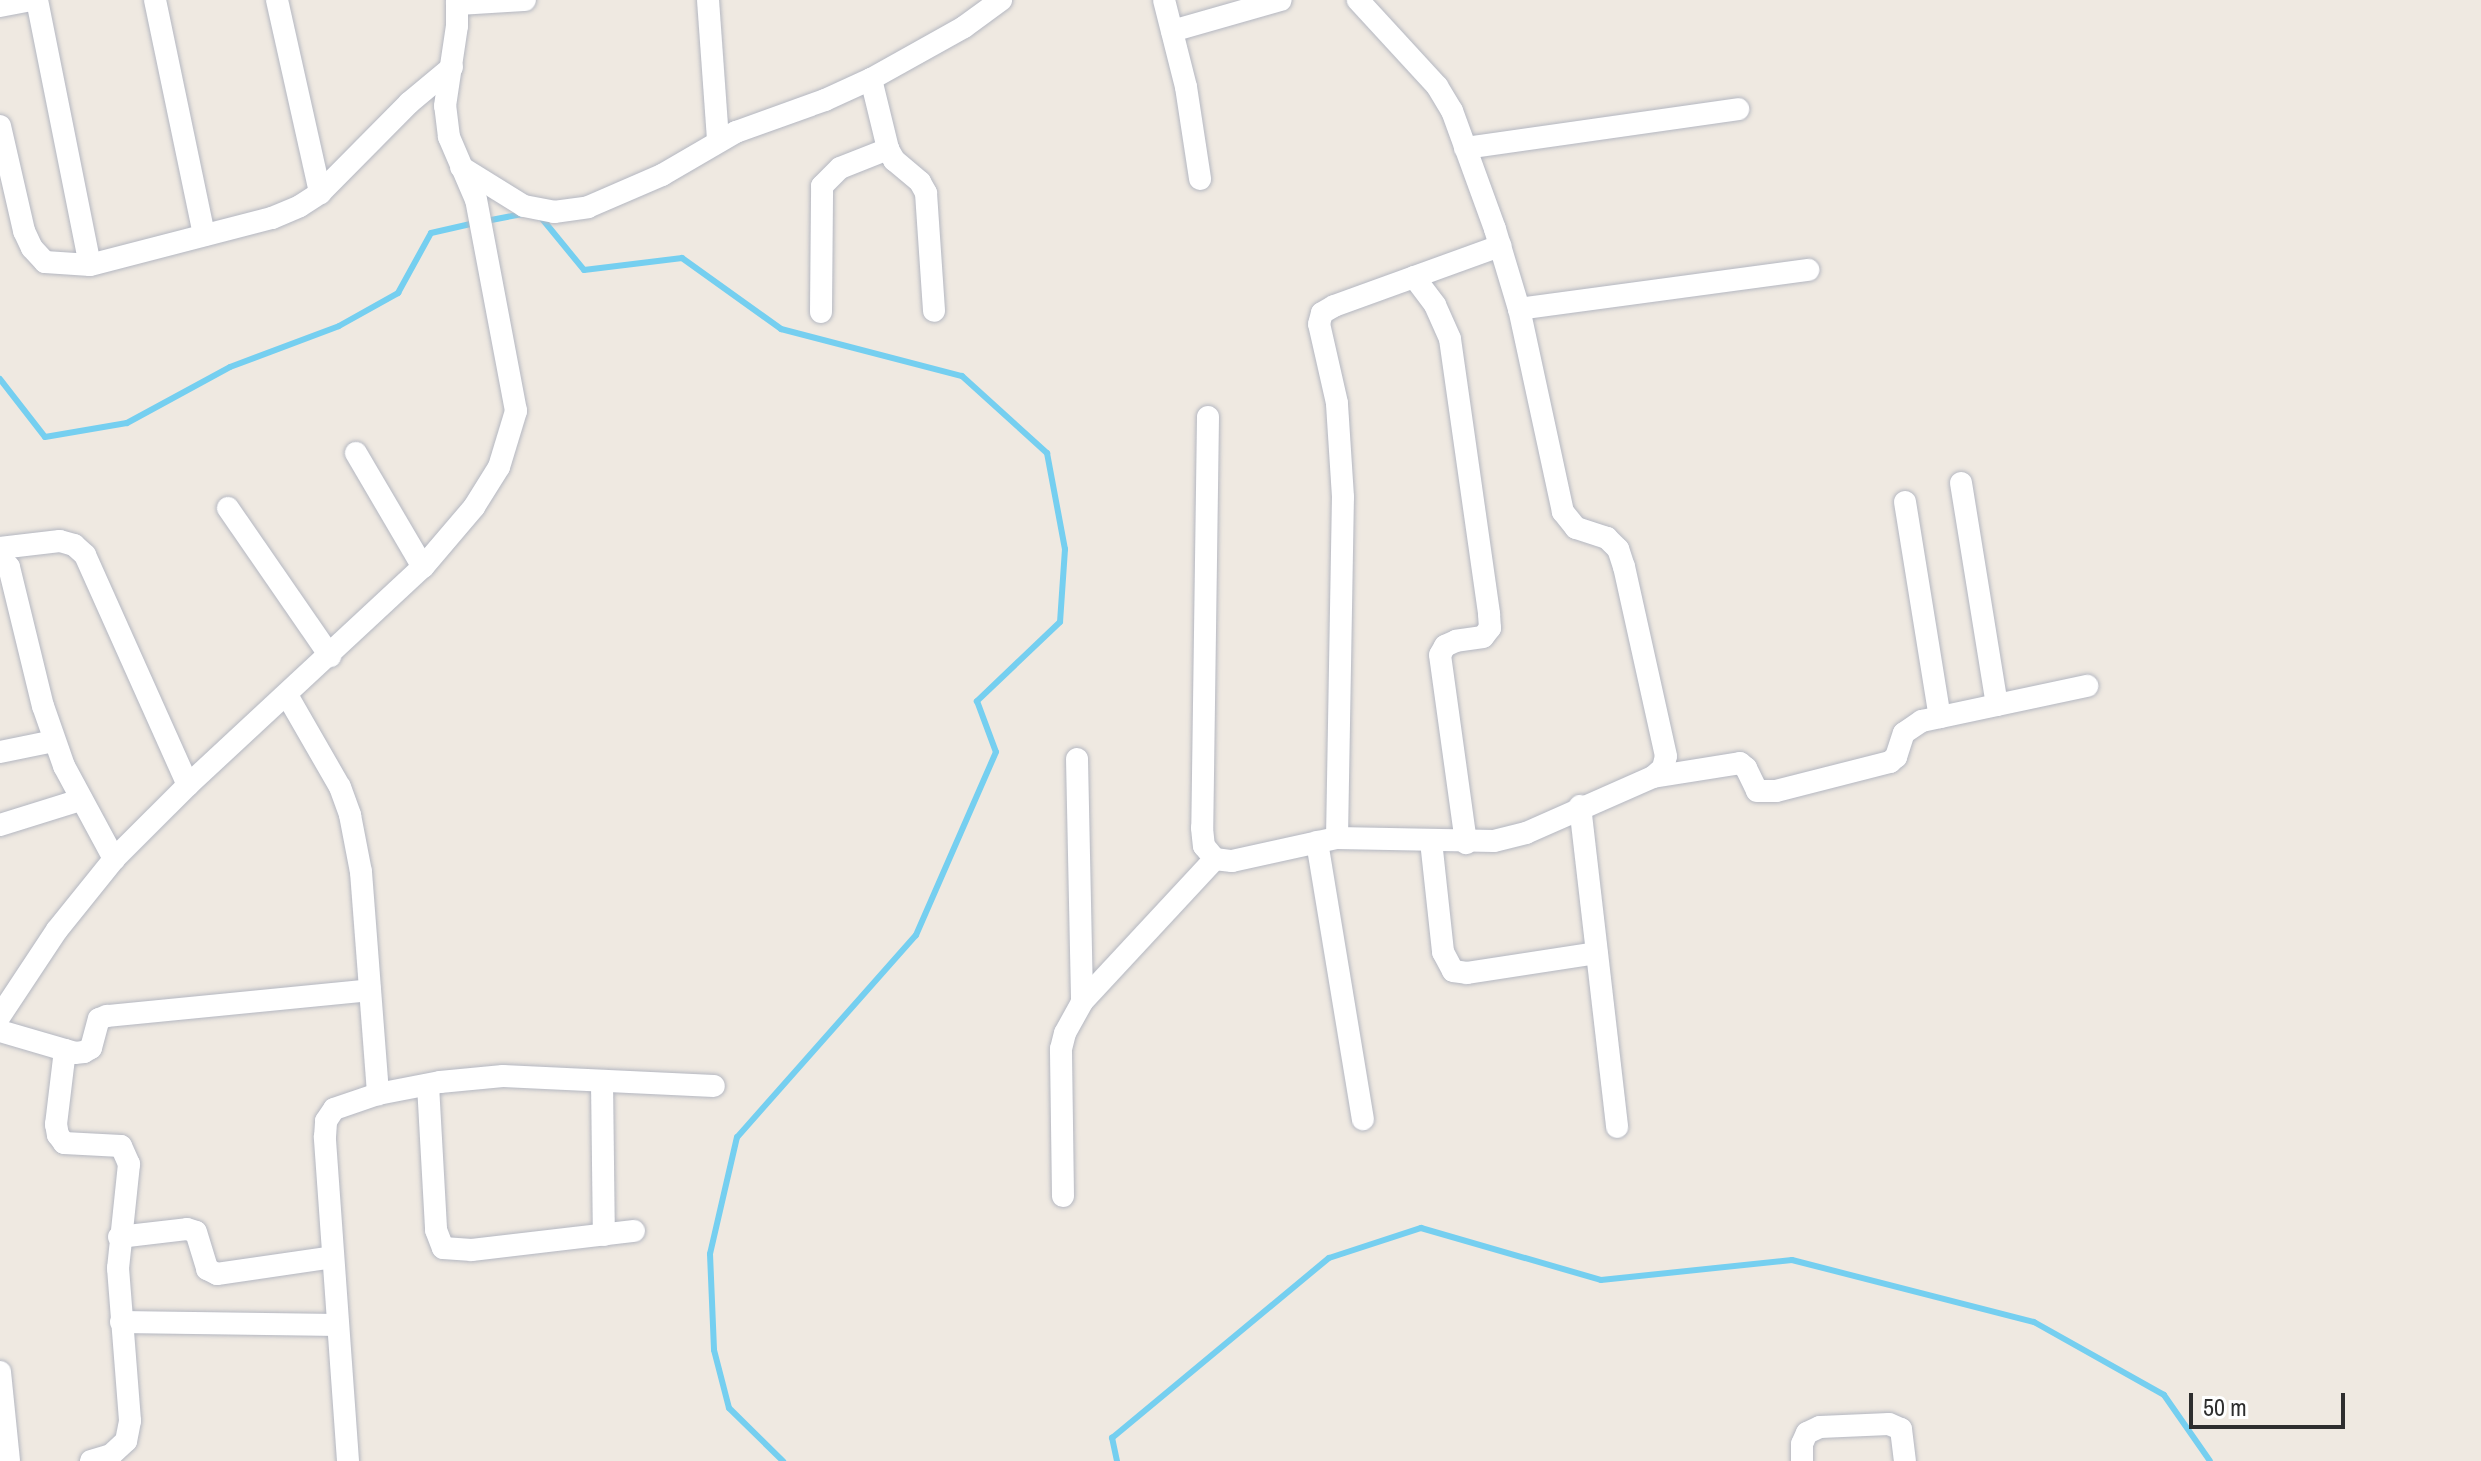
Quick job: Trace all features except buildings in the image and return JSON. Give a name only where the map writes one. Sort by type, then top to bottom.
[{"type":"street","points":[[0,6],[34,0],[90,265]]},
{"type":"street","points":[[155,0],[204,235]]},
{"type":"street","points":[[277,0],[320,193]]},
{"type":"street","points":[[0,1016],[57,930],[114,859],[188,785],[423,567],[474,507],[499,467],[516,411],[476,200],[449,137],[445,106],[452,67],[457,2],[525,0]]},
{"type":"street","points":[[708,0],[718,141]]},
{"type":"street","points":[[460,166],[524,206],[554,212],[588,207],[662,175],[718,141],[871,79],[964,27],[1001,0]]},
{"type":"street","points":[[1164,0],[1186,87],[1200,179]]},
{"type":"street","points":[[1172,31],[1281,0]]},
{"type":"street","points":[[1358,0],[1437,86],[1452,111],[1519,309],[1563,512],[1576,528],[1607,538],[1618,549],[1624,567],[1666,756],[1663,768],[1653,777]]},
{"type":"street","points":[[0,126],[24,231],[32,248],[45,262],[90,265],[272,218],[320,193],[409,103],[452,67]]},
{"type":"street","points":[[871,79],[888,149],[894,160],[920,182],[926,193],[934,311]]},
{"type":"street","points":[[1465,148],[1738,109]]},
{"type":"street","points":[[821,312],[822,186],[840,168],[888,149]]},
{"type":"street","points":[[1363,1119],[1327,840],[1343,497],[1337,403],[1319,324],[1322,313],[1334,306],[1500,246]]},
{"type":"street","points":[[1519,309],[1808,270]]},
{"type":"street","points":[[1414,277],[1435,305],[1450,339],[1489,614],[1490,628],[1483,637],[1456,641],[1445,646],[1440,655],[1466,843]]},
{"type":"street","points":[[1208,417],[1202,828],[1204,846],[1215,859],[1232,861],[1327,840],[1466,843],[1526,833],[1580,806],[1653,777],[1740,763],[1757,791],[1776,791],[1890,762],[1896,757],[1904,733],[1911,726],[2087,686]]},
{"type":"street","points":[[356,453],[423,567]]},
{"type":"street","points":[[1961,483],[1997,705]]},
{"type":"street","points":[[1905,502],[1940,717]]},
{"type":"street","points":[[228,508],[330,656]]},
{"type":"street","points":[[0,548],[60,541],[74,545],[85,555],[188,785]]},
{"type":"street","points":[[0,556],[9,567],[54,741],[80,800],[114,859]]},
{"type":"street","points":[[287,695],[340,787],[350,815],[361,872],[378,1094]]},
{"type":"street","points":[[0,752],[54,741]]},
{"type":"street","points":[[1077,759],[1082,1002]]},
{"type":"street","points":[[0,825],[80,800]]},
{"type":"street","points":[[1580,806],[1617,1127]]},
{"type":"street","points":[[1431,841],[1443,952],[1453,971],[1467,973],[1596,953]]},
{"type":"street","points":[[1063,1196],[1061,1049],[1082,1002],[1215,859]]},
{"type":"street","points":[[0,1031],[75,1053],[91,1048],[94,1028],[99,1019],[107,1016],[370,990]]},
{"type":"street","points":[[65,1050],[56,1124],[58,1135],[64,1143],[112,1143],[127,1154],[119,1237],[121,1322],[130,1421],[126,1441],[105,1459]]},
{"type":"street","points":[[348,1461],[326,1121],[334,1109],[378,1094],[503,1076],[714,1086]]},
{"type":"street","points":[[602,1081],[604,1235]]},
{"type":"street","points":[[428,1085],[436,1230],[443,1248],[472,1250],[634,1231]]},
{"type":"street","points":[[119,1237],[187,1229],[196,1232],[207,1269],[217,1274],[333,1257]]},
{"type":"street","points":[[121,1322],[338,1325]]},
{"type":"street","points":[[0,1372],[9,1461]]},
{"type":"street","points":[[1802,1461],[1802,1444],[1807,1433],[1820,1427],[1889,1424],[1901,1429],[1905,1461]]},
{"type":"waterway","points":[[486,221],[522,214]]},
{"type":"waterway","points":[[539,215],[584,270],[682,258],[781,329],[962,376],[1047,453],[1065,549],[1060,622],[977,701],[996,752],[916,935],[737,1137],[710,1254],[714,1350],[729,1408],[783,1461]]},
{"type":"waterway","points":[[0,379],[45,437],[127,423],[230,367],[339,326],[398,293],[431,233],[475,223]]},
{"type":"waterway","points":[[1117,1461],[1112,1438],[1329,1258],[1421,1228],[1601,1280],[1792,1260],[2034,1322],[2164,1395],[2210,1461]]}]
